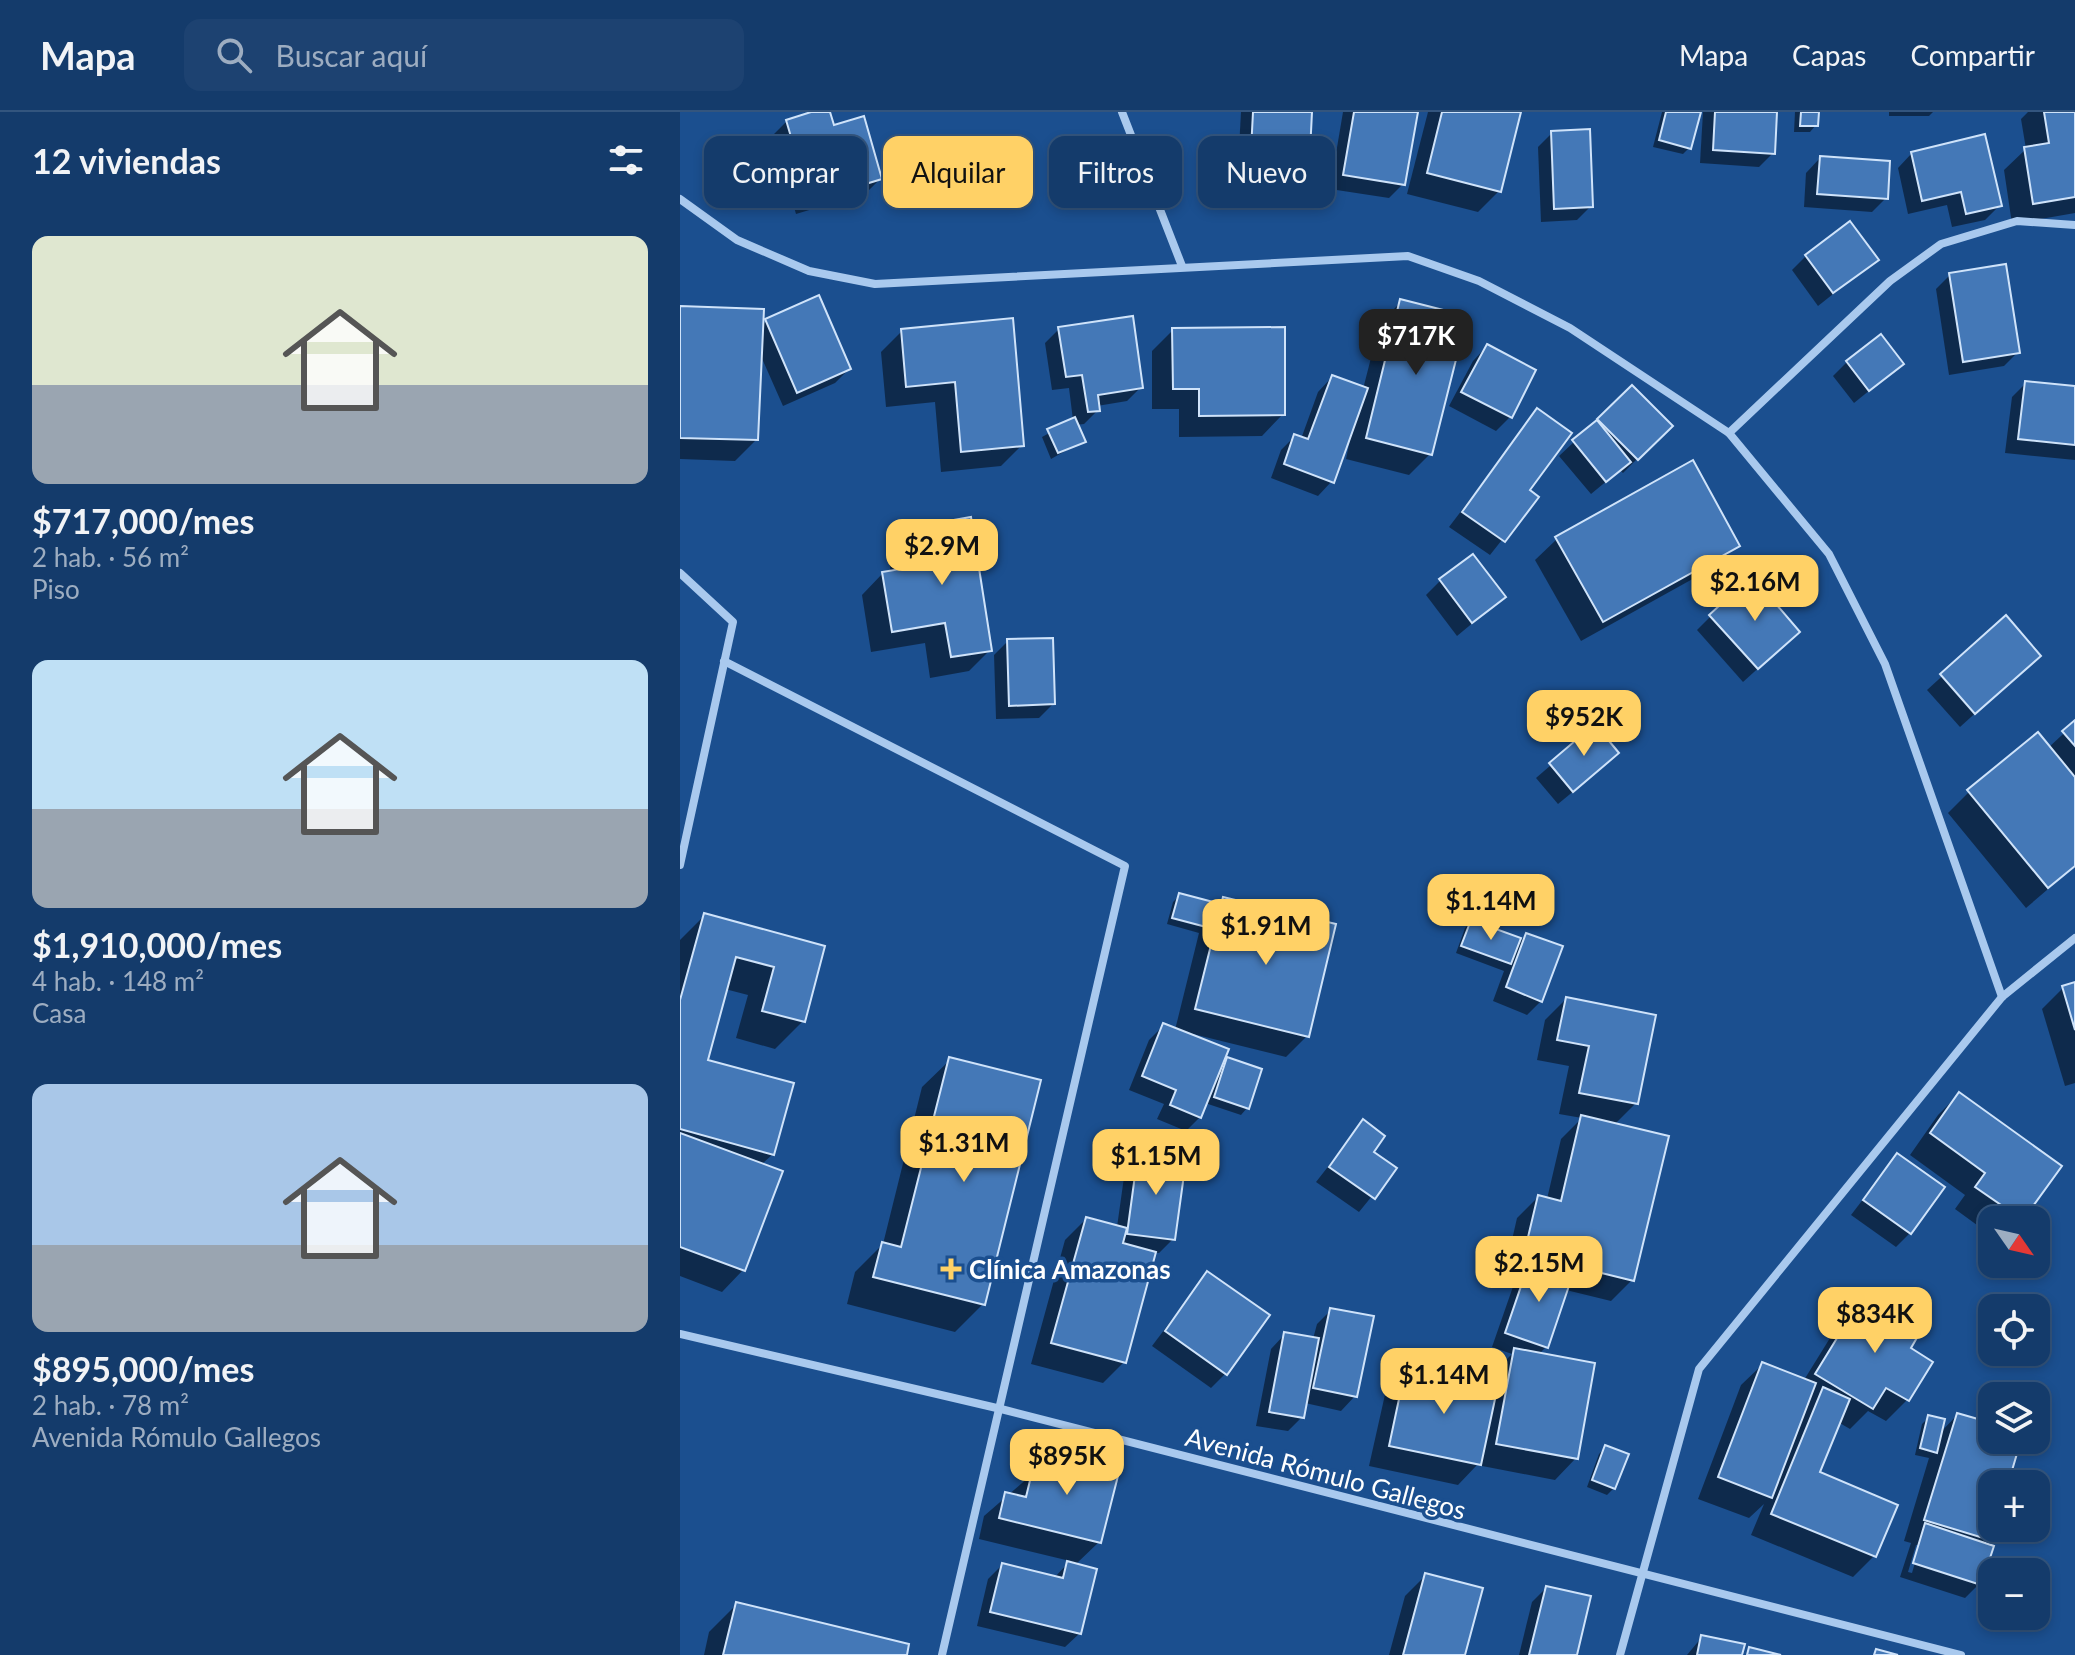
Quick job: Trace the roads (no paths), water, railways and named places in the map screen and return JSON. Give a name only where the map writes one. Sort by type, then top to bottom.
[{"type":"street","points":[[1122,112],[1182,266]]},
{"type":"street","points":[[680,199],[737,240],[809,271],[875,284],[1408,256],[1479,281],[1570,328],[1729,433],[1829,554],[1885,664],[2002,997]]},
{"type":"street","points":[[1729,433],[1890,281],[1941,244],[2017,221],[2075,225]]},
{"type":"street","points":[[680,573],[733,622],[680,865]]},
{"type":"street","points":[[724,661],[1125,866],[942,1655]]},
{"type":"street","points":[[1620,1655],[1699,1369],[2002,997],[2075,938]]},
{"type":"street","name":"Avenida Rómulo Gallegos","points":[[680,1334],[1001,1409],[1642,1576],[1961,1655]]},
{"type":"place","name":"Clínica Amazonas","points":[[951,1269]]}]
